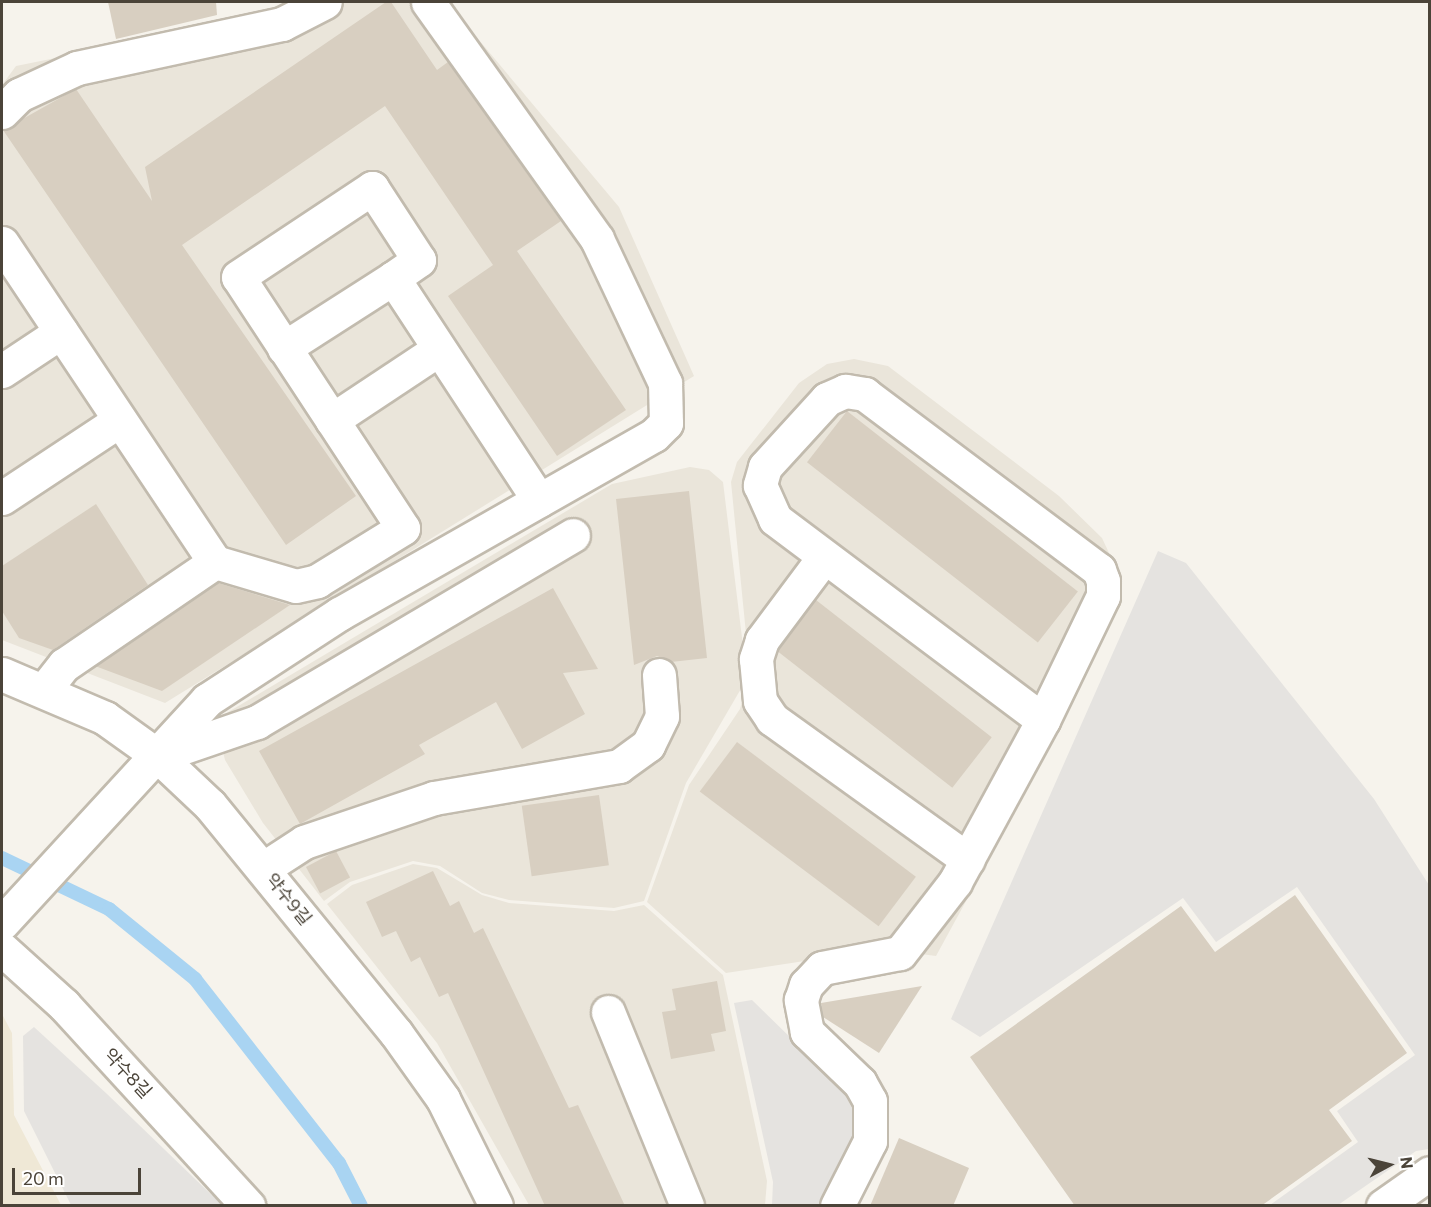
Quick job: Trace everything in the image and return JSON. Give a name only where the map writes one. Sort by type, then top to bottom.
[{"type":"street","points":[[2,112],[47,79],[77,68],[282,24],[325,2]]},
{"type":"street","points":[[2,923],[31,889],[118,801],[207,700],[339,614],[654,435],[666,423],[670,402],[597,239],[428,2]]},
{"type":"street","points":[[2,243],[215,562],[276,583],[317,581],[403,528],[238,277],[372,188],[419,260],[285,348]]},
{"type":"street","points":[[393,278],[539,500]]},
{"type":"street","points":[[2,371],[61,332]]},
{"type":"street","points":[[332,420],[440,349]]},
{"type":"street","points":[[837,1206],[870,1141],[870,1101],[860,1083],[807,1032],[801,1008],[806,985],[822,969],[900,953],[968,860],[1043,720],[1103,596],[1099,570],[865,394],[845,391],[826,399],[765,467],[760,485],[775,519],[1043,720]]},
{"type":"street","points":[[2,498],[120,420]]},
{"type":"street","points":[[158,756],[257,722],[573,535]]},
{"type":"street","points":[[824,557],[762,640],[756,659],[760,702],[772,719],[968,860]]},
{"type":"street","points":[[45,689],[64,665],[215,562]]},
{"type":"street","points":[[317,581],[339,614]]},
{"type":"street","name":"약수9길","points":[[2,674],[45,689],[105,717],[158,756],[264,868],[443,1099],[496,1206]]},
{"type":"street","points":[[264,868],[304,842],[434,798],[619,766],[648,745],[662,716],[659,675]]},
{"type":"street","name":"약수8길","points":[[2,949],[64,1005],[248,1206]]},
{"type":"street","points":[[608,1012],[687,1206]]},
{"type":"street","points":[[1383,1206],[1430,1173]]},
{"type":"shaded area","points":[[283,2],[447,2],[619,207],[694,376],[165,703],[2,640],[2,85],[16,66],[278,13]]},
{"type":"shaded area","points":[[854,359],[888,366],[1059,496],[1102,538],[1117,570],[1117,601],[1030,784],[936,956],[883,949],[726,973],[647,902],[689,785],[740,709],[746,687],[748,654],[731,482],[737,462],[799,383],[827,364]]},
{"type":"shaded area","points":[[690,467],[709,470],[723,482],[744,654],[742,687],[686,783],[644,901],[614,908],[509,900],[482,893],[440,866],[413,861],[350,882],[324,901],[263,823],[225,760],[217,727],[225,714],[612,484]]},
{"type":"shaded area","points":[[1158,551],[1186,563],[1374,799],[1429,885],[1429,1149],[1416,1151],[1338,1205],[1270,1205],[1358,1142],[1337,1111],[1415,1055],[1297,887],[1216,942],[1183,898],[980,1037],[951,1019]]},
{"type":"shaded area","points":[[413,864],[437,868],[482,895],[509,903],[614,911],[644,905],[723,975],[767,1181],[765,1205],[529,1205],[437,1043],[327,904],[352,885]]},
{"type":"shaded area","points":[[752,1000],[840,1086],[852,1108],[854,1130],[849,1148],[819,1205],[772,1205],[773,1182],[734,1003]]},
{"type":"shaded area","points":[[2,1014],[12,1033],[14,1115],[61,1205],[2,1205]]},
{"type":"shaded area","points":[[34,1027],[222,1205],[71,1205],[24,1111],[23,1036]]},
{"type":"building","points":[[108,2],[216,2],[217,15],[116,39]]},
{"type":"building","points":[[386,2],[391,2],[437,70],[448,62],[561,221],[517,251],[626,410],[557,456],[448,296],[493,265],[385,106],[182,245],[356,496],[286,545],[3,130],[76,89],[152,201],[145,167]]},
{"type":"building","points":[[847,411],[1078,591],[1038,643],[807,462]]},
{"type":"building","points":[[689,491],[707,658],[671,662],[657,656],[634,665],[616,499]]},
{"type":"building","points":[[96,504],[148,585],[53,650],[19,638],[2,611],[2,566]]},
{"type":"building","points":[[218,583],[290,605],[162,691],[95,666]]},
{"type":"building","points":[[553,588],[598,669],[563,673],[585,714],[522,749],[496,702],[419,745],[425,754],[300,824],[259,751]]},
{"type":"building","points":[[816,600],[992,737],[952,788],[777,650]]},
{"type":"building","points":[[737,742],[916,877],[879,926],[700,792]]},
{"type":"building","points":[[599,795],[609,865],[532,876],[522,806]]},
{"type":"building","points":[[336,851],[350,877],[320,893],[306,867]]},
{"type":"building","points":[[433,871],[450,906],[459,901],[474,933],[483,928],[569,1108],[578,1105],[625,1206],[545,1206],[448,993],[439,997],[420,957],[411,962],[396,931],[382,937],[366,902]]},
{"type":"building","points":[[1295,895],[1407,1053],[1329,1110],[1352,1141],[1261,1206],[1075,1206],[970,1057],[1181,906],[1215,952]]},
{"type":"building","points":[[717,981],[726,1031],[711,1034],[715,1051],[671,1059],[662,1012],[676,1010],[672,989]]},
{"type":"building","points":[[922,986],[879,1053],[823,1017],[821,1003]]},
{"type":"building","points":[[899,1138],[969,1168],[953,1206],[870,1206]]},
{"type":"waterway","points":[[2,858],[109,909],[195,979],[339,1163],[361,1206]]}]
